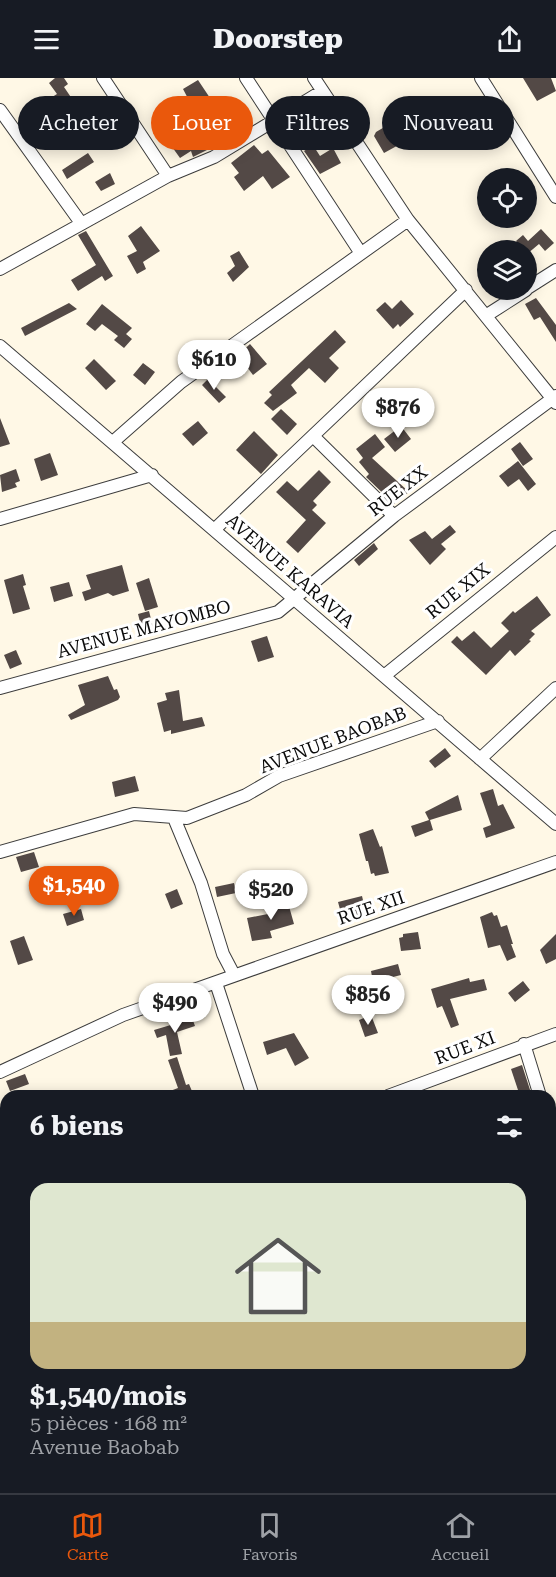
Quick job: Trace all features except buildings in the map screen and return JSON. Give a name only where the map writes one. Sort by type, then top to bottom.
[{"type":"street","points":[[104,78],[168,176]]},
{"type":"street","points":[[246,78],[265,108]]},
{"type":"street","points":[[315,78],[321,92],[408,220],[555,399]]},
{"type":"street","points":[[481,78],[556,197]]},
{"type":"street","points":[[314,96],[321,92]]},
{"type":"street","points":[[0,110],[81,223]]},
{"type":"street","points":[[0,269],[168,176],[214,157],[265,125]]},
{"type":"street","points":[[293,150],[360,252]]},
{"type":"street","points":[[114,441],[181,382],[360,252],[408,220]]},
{"type":"street","points":[[537,282],[556,270]]},
{"type":"street","points":[[215,529],[466,290]]},
{"type":"street","points":[[487,315],[510,300]]},
{"type":"street","name":"AVENUE KARAVIA","points":[[2,351],[114,441],[556,824]]},
{"type":"street","name":"RUE XX","points":[[295,599],[394,516],[555,399]]},
{"type":"street","points":[[313,436],[394,516]]},
{"type":"street","points":[[0,519],[152,475]]},
{"type":"street","name":"RUE XIX","points":[[384,676],[556,537]]},
{"type":"street","name":"AVENUE MAYOMBO","points":[[0,688],[278,612],[295,599]]},
{"type":"street","points":[[480,759],[556,688]]},
{"type":"street","name":"AVENUE BAOBAB","points":[[0,852],[134,814],[187,818],[217,808],[279,776],[438,721]]},
{"type":"street","points":[[174,818],[201,884],[223,954],[234,975]]},
{"type":"street","name":"RUE XII","points":[[0,1072],[123,1015],[556,862]]},
{"type":"street","points":[[216,983],[252,1090]]},
{"type":"street","name":"RUE XI","points":[[404,1090],[556,1034]]},
{"type":"street","points":[[524,1044],[538,1090]]}]
